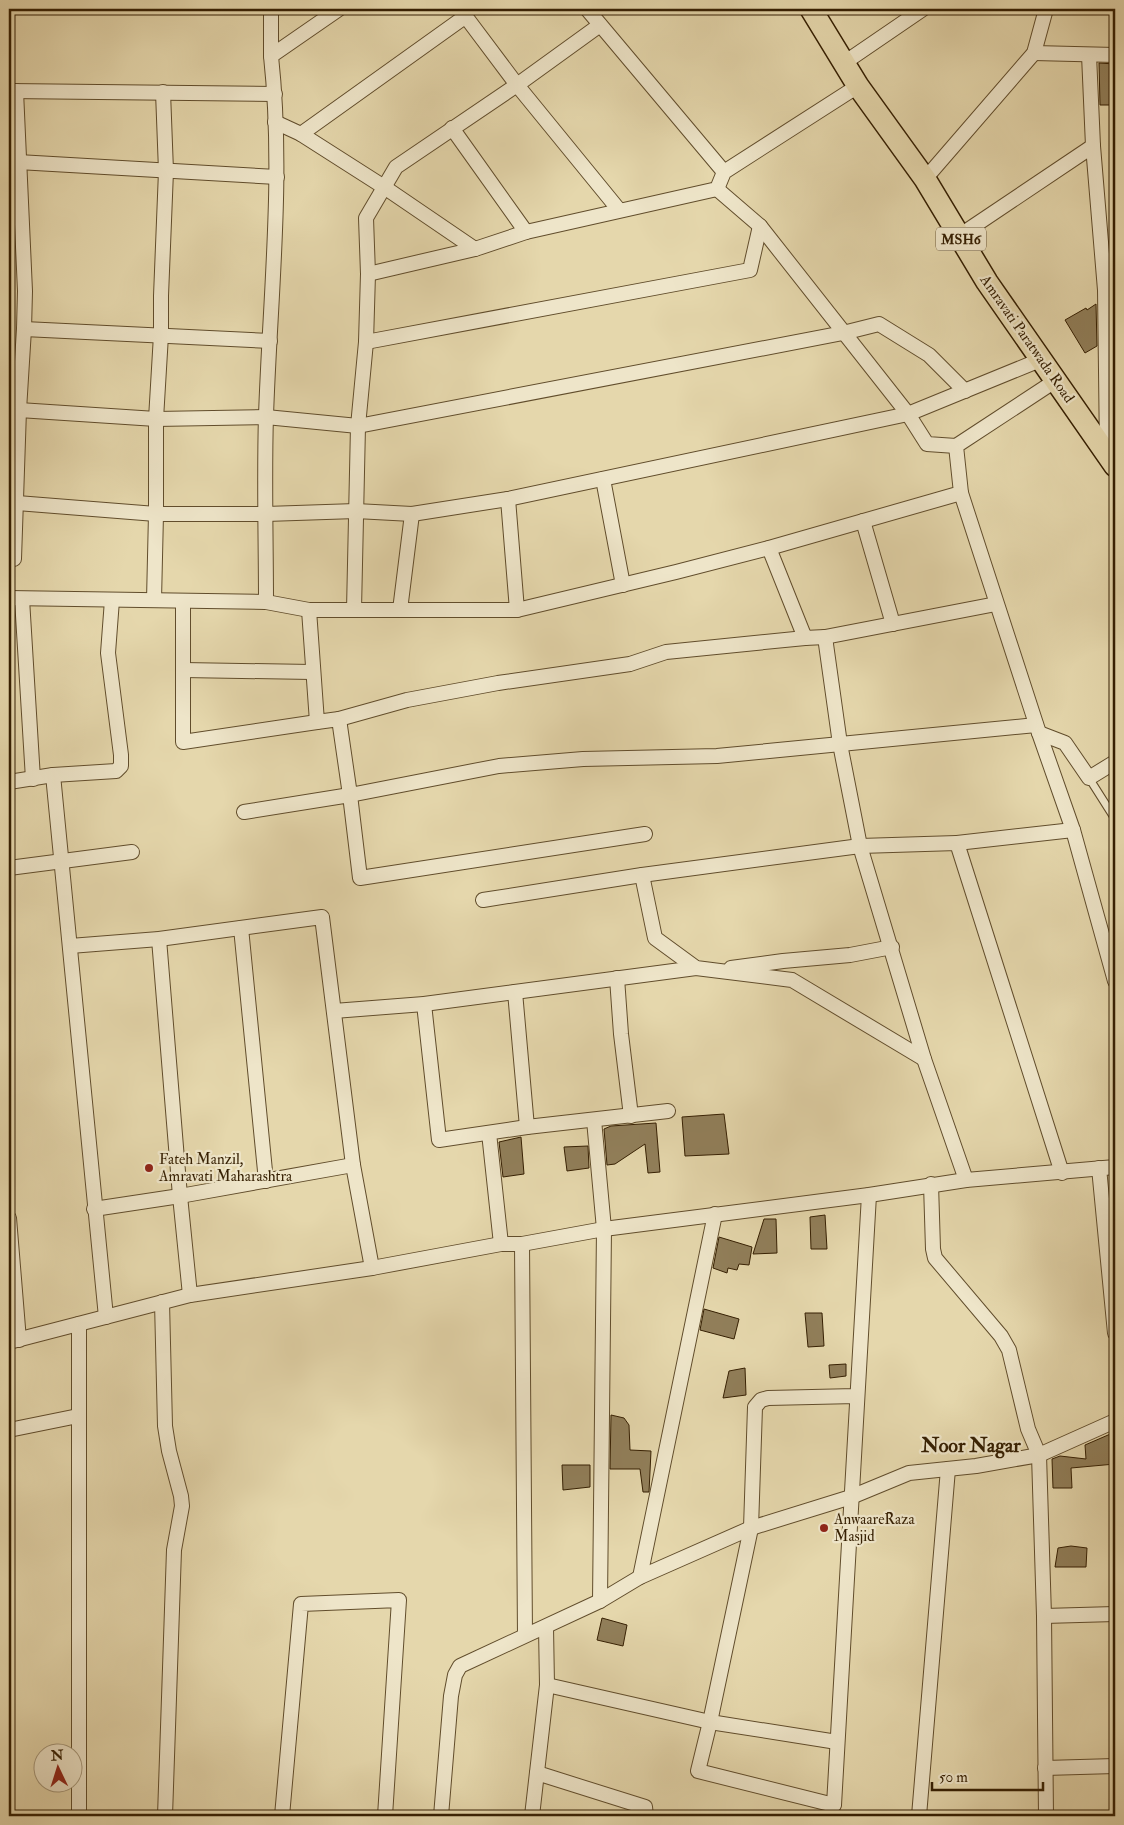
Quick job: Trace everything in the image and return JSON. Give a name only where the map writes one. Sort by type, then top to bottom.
[{"type":"main road","name":"Amravati Paratwada Road","points":[[810,9],[858,86],[925,179],[987,282],[1111,459]]},
{"type":"street","points":[[266,602],[266,418],[277,177],[275,94],[271,56],[271,9]]},
{"type":"street","points":[[271,56],[339,9]]},
{"type":"street","points":[[586,9],[724,172]]},
{"type":"street","points":[[844,63],[922,9]]},
{"type":"street","points":[[925,179],[1034,53],[1046,9]]},
{"type":"street","points":[[301,134],[463,13],[517,85],[619,210]]},
{"type":"street","points":[[354,610],[358,426],[366,342],[368,274],[366,218],[396,167],[517,85],[600,25]]},
{"type":"street","points":[[1034,53],[1115,56]]},
{"type":"street","points":[[1089,54],[1093,146],[1110,288],[1111,459]]},
{"type":"street","points":[[717,189],[724,172],[858,86]]},
{"type":"street","points":[[14,559],[25,291],[12,91],[275,94]]},
{"type":"street","points":[[154,600],[156,419],[161,335],[166,171],[163,92]]},
{"type":"street","points":[[275,122],[301,134],[384,187],[475,249]]},
{"type":"street","points":[[452,128],[526,232]]},
{"type":"street","points":[[959,236],[1093,146]]},
{"type":"street","points":[[18,162],[277,177]]},
{"type":"street","points":[[368,274],[475,249],[526,232],[717,189]]},
{"type":"street","points":[[717,189],[760,226],[908,414],[927,444],[956,446],[1055,381]]},
{"type":"street","points":[[366,342],[750,270],[760,226]]},
{"type":"street","points":[[19,410],[156,419],[266,418],[358,426],[843,333],[879,324],[929,355],[965,391]]},
{"type":"street","points":[[24,329],[270,341]]},
{"type":"street","points":[[17,503],[156,514],[266,514],[356,511],[412,514],[508,499],[908,414],[1040,360]]},
{"type":"street","points":[[956,446],[961,493],[1037,729],[1073,830],[1115,981]]},
{"type":"street","points":[[603,479],[622,585]]},
{"type":"street","points":[[33,779],[16,599],[266,602],[309,610],[517,610],[769,548],[961,493]]},
{"type":"street","points":[[508,499],[517,610]]},
{"type":"street","points":[[400,610],[412,514]]},
{"type":"street","points":[[864,521],[893,624]]},
{"type":"street","points":[[769,548],[805,638]]},
{"type":"street","points":[[9,782],[53,775],[116,771],[121,766],[108,653],[112,600]]},
{"type":"street","points":[[183,601],[184,742],[339,719],[407,700],[498,683],[630,664],[666,652],[825,637],[996,604]]},
{"type":"street","points":[[309,610],[317,722]]},
{"type":"street","points":[[825,637],[840,744],[860,846],[892,947],[924,1059],[966,1180]]},
{"type":"street","points":[[183,670],[312,672]]},
{"type":"street","points":[[339,719],[360,878],[645,834]]},
{"type":"street","points":[[244,812],[350,795],[499,766],[584,760],[717,756],[840,744],[1037,729],[1065,743],[1089,778],[1115,762]]},
{"type":"street","points":[[53,775],[106,1317]]},
{"type":"street","points":[[483,900],[642,875],[860,846],[957,843],[1073,830]]},
{"type":"street","points":[[957,843],[1062,1173]]},
{"type":"street","points":[[9,868],[132,852]]},
{"type":"street","points":[[642,875],[655,938],[696,968]]},
{"type":"street","points":[[70,946],[159,938],[322,917],[353,1165],[372,1268]]},
{"type":"street","points":[[242,928],[266,1181]]},
{"type":"street","points":[[159,938],[190,1295]]},
{"type":"street","points":[[718,970],[763,963],[850,956],[892,947]]},
{"type":"street","points":[[334,1011],[424,1004],[696,968],[792,980],[924,1059]]},
{"type":"street","points":[[617,978],[621,1034],[632,1116]]},
{"type":"street","points":[[515,992],[527,1127]]},
{"type":"street","points":[[424,1004],[438,1140],[527,1127],[668,1111]]},
{"type":"street","points":[[594,1120],[604,1229],[600,1601]]},
{"type":"street","points":[[489,1133],[501,1244]]},
{"type":"street","points":[[94,1209],[180,1196],[353,1165]]},
{"type":"street","points":[[9,1218],[14,1341],[190,1295],[372,1268],[501,1244],[522,1244],[604,1229],[869,1195],[931,1184],[1115,1167]]},
{"type":"street","points":[[1099,1168],[1115,1333]]},
{"type":"street","points":[[931,1184],[932,1249],[935,1258],[1001,1336],[1009,1350],[1028,1428],[1039,1455],[1044,1616],[1046,1816]]},
{"type":"street","points":[[856,1396],[768,1398],[756,1403],[751,1528],[698,1771],[834,1805],[869,1195]]},
{"type":"street","points":[[640,1577],[716,1214]]},
{"type":"street","points":[[522,1244],[525,1635]]},
{"type":"street","points":[[162,1302],[166,1432],[182,1506],[174,1550],[165,1816]]},
{"type":"street","points":[[78,1324],[79,1816]]},
{"type":"street","points":[[9,1430],[78,1416]]},
{"type":"street","points":[[441,1816],[451,1696],[455,1675],[460,1666],[600,1601],[640,1577],[751,1528],[851,1498],[909,1473],[1039,1455],[1115,1420]]},
{"type":"street","points":[[919,1816],[948,1469]]},
{"type":"street","points":[[282,1816],[301,1604],[399,1600],[385,1816]]},
{"type":"street","points":[[1044,1616],[1115,1614]]},
{"type":"street","points":[[532,1816],[547,1685],[546,1627]]},
{"type":"street","points":[[547,1685],[710,1722],[837,1742]]},
{"type":"street","points":[[1045,1768],[1115,1766]]},
{"type":"street","points":[[537,1773],[645,1807],[646,1816]]},
{"type":"lane","points":[[1089,778],[1115,819]]},
{"type":"building","points":[[1099,63],[1115,64],[1115,105],[1100,105]]},
{"type":"building","points":[[1096,304],[1097,346],[1085,353],[1065,320]]},
{"type":"building","points":[[724,1114],[729,1154],[685,1156],[682,1117]]},
{"type":"building","points":[[656,1123],[660,1172],[648,1173],[645,1144],[615,1164],[607,1165],[604,1129],[611,1126]]},
{"type":"building","points":[[521,1137],[524,1174],[503,1177],[499,1142]]},
{"type":"building","points":[[588,1146],[589,1168],[567,1171],[564,1147]]},
{"type":"building","points":[[825,1215],[827,1249],[811,1249],[810,1217]]},
{"type":"building","points":[[764,1219],[776,1219],[777,1253],[753,1254]]},
{"type":"building","points":[[719,1237],[752,1247],[749,1265],[739,1264],[737,1270],[728,1268],[727,1273],[713,1268]]},
{"type":"building","points":[[704,1309],[739,1319],[734,1339],[700,1330]]},
{"type":"building","points":[[805,1313],[822,1313],[824,1346],[808,1347]]},
{"type":"building","points":[[846,1364],[846,1376],[830,1378],[829,1365]]},
{"type":"building","points":[[745,1368],[746,1395],[723,1398],[729,1371]]},
{"type":"building","points":[[611,1415],[624,1418],[629,1425],[630,1450],[651,1451],[649,1492],[643,1492],[640,1469],[610,1469]]},
{"type":"building","points":[[1115,1432],[1115,1464],[1071,1468],[1072,1488],[1053,1488],[1052,1459],[1060,1456],[1086,1459],[1085,1445]]},
{"type":"building","points":[[562,1465],[590,1465],[590,1487],[563,1490]]},
{"type":"building","points":[[1071,1546],[1087,1548],[1086,1567],[1055,1567],[1058,1548]]},
{"type":"building","points":[[602,1618],[627,1625],[623,1646],[597,1640]]},
{"type":"place","name":"Fateh Manzil, Amravati Maharashtra","points":[[149,1168]]},
{"type":"place","name":"AnwaareRaza Masjid","points":[[824,1528]]},
{"type":"district","name":"Noor Nagar","points":[[971,1445]]}]
